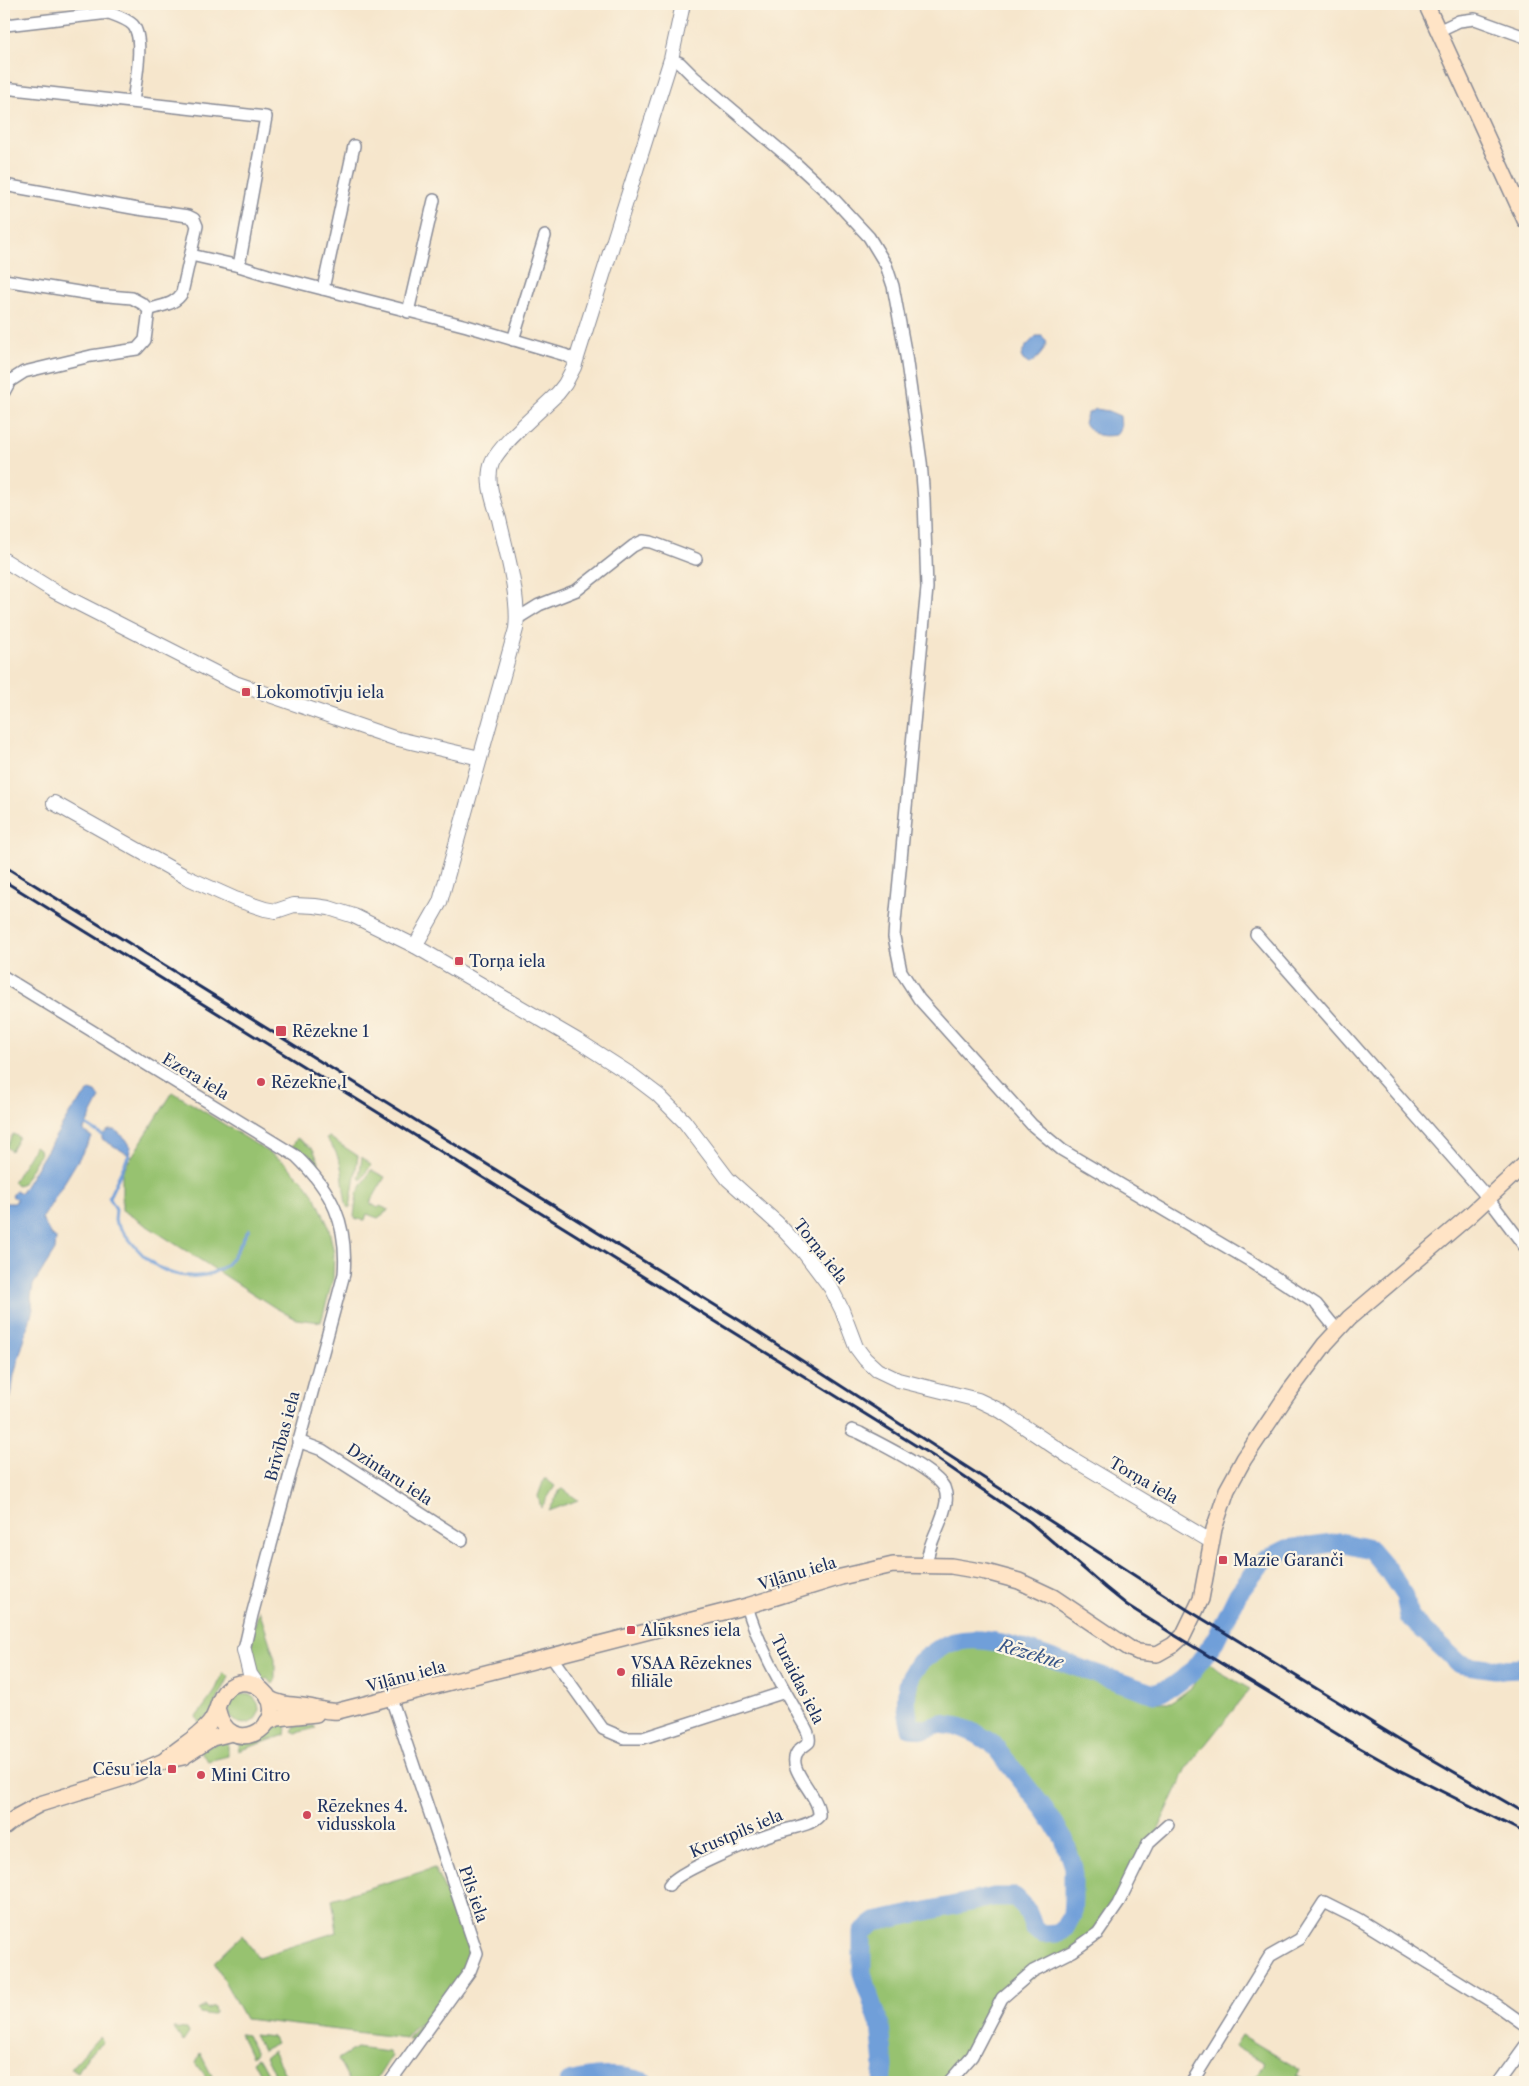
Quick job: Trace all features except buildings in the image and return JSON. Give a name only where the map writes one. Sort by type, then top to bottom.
[{"type":"main road","points":[[1426,4],[1525,220]]},
{"type":"main road","name":"Viļānu iela","points":[[322,1711],[338,1711],[391,1698],[747,1606],[871,1569],[893,1565],[927,1564],[978,1570],[1019,1581],[1053,1597],[1130,1648],[1138,1652],[1156,1654],[1173,1645],[1183,1636],[1201,1599],[1222,1503],[1233,1476],[1289,1392],[1337,1330],[1525,1164]]},
{"type":"main road","points":[[164,1761],[179,1747],[204,1729],[218,1711],[222,1696],[234,1685],[246,1683],[264,1692],[279,1704],[315,1708],[322,1711]]},
{"type":"main road","points":[[218,1711],[220,1720],[232,1733],[250,1735],[263,1728],[268,1722],[271,1708],[264,1692]]},
{"type":"main road","points":[[268,1722],[278,1718],[314,1715],[322,1711]]},
{"type":"main road","points":[[4,1827],[18,1816],[40,1804],[127,1777],[164,1761],[183,1757],[212,1738],[232,1733]]},
{"type":"street","points":[[415,946],[440,902],[518,618],[509,562],[490,479],[490,470],[497,454],[565,384],[576,361],[671,59],[683,4]]},
{"type":"street","points":[[6,25],[109,13],[123,18],[134,26],[139,41],[133,102]]},
{"type":"street","points":[[1438,31],[1458,21],[1475,19],[1525,36]]},
{"type":"street","points":[[671,59],[680,63],[829,194],[869,237],[886,265],[893,286],[906,356],[921,462],[927,588],[894,922],[894,937],[901,972],[919,999],[1032,1125],[1062,1150],[1252,1262],[1298,1292],[1316,1304],[1337,1330]]},
{"type":"street","points":[[4,88],[266,117],[239,266]]},
{"type":"street","points":[[323,289],[354,146]]},
{"type":"street","points":[[4,185],[188,216],[194,219],[197,226],[182,293],[174,303],[149,310]]},
{"type":"street","points":[[408,312],[434,200]]},
{"type":"street","points":[[513,340],[545,236]]},
{"type":"street","points":[[191,255],[239,266],[513,340],[576,361]]},
{"type":"street","points":[[4,280],[97,295],[132,298],[149,310]]},
{"type":"street","points":[[4,392],[10,380],[24,372],[91,356],[137,349],[145,340],[149,310]]},
{"type":"street","points":[[518,618],[539,605],[577,590],[643,541],[696,558]]},
{"type":"street","points":[[4,560],[54,591],[235,683],[394,738],[480,758]]},
{"type":"street","name":"Torņa iela","points":[[54,803],[186,876],[235,899],[276,911],[294,905],[329,908],[354,916],[415,946],[580,1042],[633,1076],[658,1095],[684,1121],[728,1179],[777,1223],[803,1250],[831,1288],[842,1310],[856,1347],[877,1370],[898,1380],[978,1400],[1000,1411],[1071,1458],[1212,1542]]},
{"type":"street","points":[[1256,934],[1488,1198],[1525,1247]]},
{"type":"street","name":"Ezera iela","points":[[4,978],[296,1156],[313,1172],[327,1191],[337,1210],[342,1230]]},
{"type":"street","name":"Brīvības iela","points":[[244,1650],[298,1441],[344,1274],[345,1246],[342,1230]]},
{"type":"street","points":[[852,1430],[925,1471],[944,1487],[946,1502],[929,1546],[927,1564]]},
{"type":"street","name":"Dzintaru iela","points":[[298,1441],[322,1450],[462,1540]]},
{"type":"street","name":"Turaidas iela","points":[[747,1606],[751,1621],[785,1692],[810,1738],[809,1742],[796,1754],[795,1766],[816,1804],[819,1816]]},
{"type":"street","points":[[234,1685],[238,1677],[244,1650]]},
{"type":"street","points":[[244,1650],[250,1674],[264,1692]]},
{"type":"street","points":[[552,1655],[555,1662],[603,1729],[624,1738],[643,1738],[785,1692]]},
{"type":"street","name":"Pils iela","points":[[390,2082],[470,1971],[477,1953],[391,1698]]},
{"type":"street","name":"Krustpils iela","points":[[669,1885],[672,1880],[695,1868],[773,1833],[812,1821],[819,1816]]},
{"type":"street","points":[[949,2082],[972,2056],[1002,1998],[1032,1971],[1073,1951],[1098,1933],[1118,1904],[1148,1843],[1168,1825]]},
{"type":"street","points":[[1192,2082],[1270,1956],[1300,1939],[1324,1902],[1367,1924],[1497,2005],[1525,2025]]},
{"type":"street","points":[[1499,2082],[1525,2046]]},
{"type":"green space","points":[[173,1092],[284,1162],[306,1184],[316,1198],[328,1225],[334,1253],[333,1279],[321,1322],[296,1319],[274,1307],[122,1210],[122,1172]]},
{"type":"green space","points":[[13,1134],[19,1137],[11,1151],[6,1147]]},
{"type":"green space","points":[[329,1137],[358,1156],[350,1208],[347,1207],[345,1201],[340,1161],[326,1138]]},
{"type":"green space","points":[[297,1138],[313,1149],[319,1162],[317,1166],[292,1147]]},
{"type":"green space","points":[[35,1146],[39,1149],[40,1154],[23,1183],[18,1185],[13,1182]]},
{"type":"green space","points":[[362,1157],[371,1165],[361,1180],[359,1178]]},
{"type":"green space","points":[[371,1170],[385,1177],[370,1203],[378,1208],[380,1206],[389,1210],[378,1218],[367,1214],[365,1220],[356,1219],[354,1216],[357,1194]]},
{"type":"green space","points":[[544,1479],[555,1486],[541,1508],[538,1496]]},
{"type":"green space","points":[[563,1489],[578,1500],[549,1511],[560,1490]]},
{"type":"green space","points":[[259,1610],[275,1659],[275,1681],[273,1684],[266,1678],[262,1683],[250,1662],[253,1631]]},
{"type":"green space","points":[[969,1641],[1006,1643],[1153,1702],[1172,1702],[1192,1687],[1207,1661],[1220,1672],[1250,1689],[1188,1766],[1154,1837],[1098,1933],[1002,1998],[954,2082],[882,2082],[884,2066],[880,2025],[862,1973],[862,1932],[875,1922],[993,1897],[1015,1897],[1029,1933],[1060,1942],[1077,1920],[1077,1848],[1025,1770],[993,1733],[940,1718],[941,1724],[911,1728],[920,1663]]},
{"type":"green space","points":[[223,1673],[229,1677],[212,1711],[200,1724],[196,1717],[214,1693]]},
{"type":"green space","points":[[244,1694],[255,1698],[259,1709],[255,1720],[244,1724],[233,1720],[229,1709],[233,1698]]},
{"type":"green space","points":[[287,1720],[285,1735],[238,1751],[241,1741]]},
{"type":"green space","points":[[295,1726],[314,1726],[316,1728],[296,1733],[292,1731]]},
{"type":"green space","points":[[228,1741],[228,1756],[208,1761],[199,1751],[208,1746]]},
{"type":"green space","points":[[434,1868],[464,1929],[471,1956],[436,2012],[413,2028],[406,2038],[245,2019],[214,1962],[242,1935],[258,1957],[337,1932],[332,1899]]},
{"type":"green space","points":[[205,2006],[207,2009],[214,2006],[215,2013],[211,2015],[200,2013],[198,2010]]},
{"type":"green space","points":[[433,2015],[414,2039],[408,2039],[416,2028]]},
{"type":"green space","points":[[174,2028],[187,2029],[189,2033],[183,2042]]},
{"type":"green space","points":[[240,2034],[247,2035],[256,2054],[251,2057]]},
{"type":"green space","points":[[254,2035],[273,2037],[276,2043],[262,2050]]},
{"type":"green space","points":[[1242,2035],[1300,2070],[1297,2075],[1310,2082],[1253,2082],[1264,2063],[1235,2046]]},
{"type":"green space","points":[[100,2036],[103,2042],[88,2055],[78,2072],[70,2069]]},
{"type":"green space","points":[[356,2048],[389,2052],[392,2055],[375,2082],[350,2082],[338,2059]]},
{"type":"green space","points":[[273,2051],[287,2078],[279,2082],[265,2057]]},
{"type":"green space","points":[[200,2053],[212,2076],[210,2082],[196,2063]]},
{"type":"green space","points":[[257,2058],[272,2082],[264,2082],[253,2061]]},
{"type":"green space","points":[[599,2077],[635,2082],[583,2082]]},
{"type":"water","points":[[1036,336],[1042,336],[1047,341],[1040,355],[1029,364],[1021,356],[1025,347]]},
{"type":"water","points":[[1096,409],[1120,416],[1121,427],[1116,435],[1098,435],[1091,431],[1084,423],[1087,414]]},
{"type":"water","points":[[90,1090],[96,1092],[100,1098],[83,1131],[92,1137],[42,1219],[51,1235],[56,1238],[55,1250],[33,1285],[31,1297],[33,1309],[14,1375],[12,1391],[4,1412],[4,1203],[15,1203],[17,1199],[12,1196],[16,1190],[21,1193],[71,1111]]},
{"type":"water","points":[[109,1130],[115,1130],[126,1139],[131,1147],[129,1155],[102,1139],[102,1135]]},
{"type":"waterway","points":[[86,1125],[102,1135]]},
{"type":"waterway","points":[[129,1155],[109,1197],[116,1209],[115,1221],[138,1250],[156,1265],[177,1275],[200,1276],[214,1272],[229,1262],[249,1229]]},
{"type":"waterway","name":"Rēzekne","points":[[882,2082],[884,2066],[880,2025],[862,1973],[862,1932],[875,1922],[993,1897],[1015,1897],[1026,1908],[1034,1928],[1042,1934],[1057,1933],[1065,1928],[1072,1915],[1073,1867],[1064,1839],[1045,1810],[992,1743],[960,1727],[941,1724],[926,1729],[911,1728],[906,1700],[912,1673],[924,1659],[938,1649],[950,1643],[968,1640],[997,1642],[1027,1650],[1154,1694],[1172,1687],[1190,1674],[1215,1641],[1238,1594],[1263,1561],[1287,1549],[1340,1542],[1370,1549],[1387,1569],[1405,1596],[1409,1617],[1460,1664],[1495,1669],[1525,1668]]},
{"type":"waterway","name":"Rēzekne","points":[[569,2082],[607,2076],[635,2079],[644,2082]]},
{"type":"railway","points":[[4,866],[739,1320],[1188,1610],[1430,1758],[1525,1813]]},
{"type":"railway","points":[[4,881],[936,1458],[1030,1522],[1127,1605],[1171,1633],[1360,1748],[1399,1770],[1525,1833]]},
{"type":"place","name":"Lokomotīvju iela","points":[[246,692]]},
{"type":"place","name":"Torņa iela","points":[[459,961]]},
{"type":"place","name":"Rēzekne 1","points":[[281,1031]]},
{"type":"place","name":"Rēzekne I","points":[[261,1082]]},
{"type":"place","name":"Mazie Garanči","points":[[1223,1560]]},
{"type":"place","name":"Alūksnes iela","points":[[631,1630]]},
{"type":"place","name":"VSAA Rēzeknes filiāle","points":[[621,1672]]},
{"type":"place","name":"Cēsu iela","points":[[172,1769]]},
{"type":"place","name":"Mini Citro","points":[[201,1775]]},
{"type":"place","name":"Rēzeknes 4. vidusskola","points":[[307,1815]]}]
